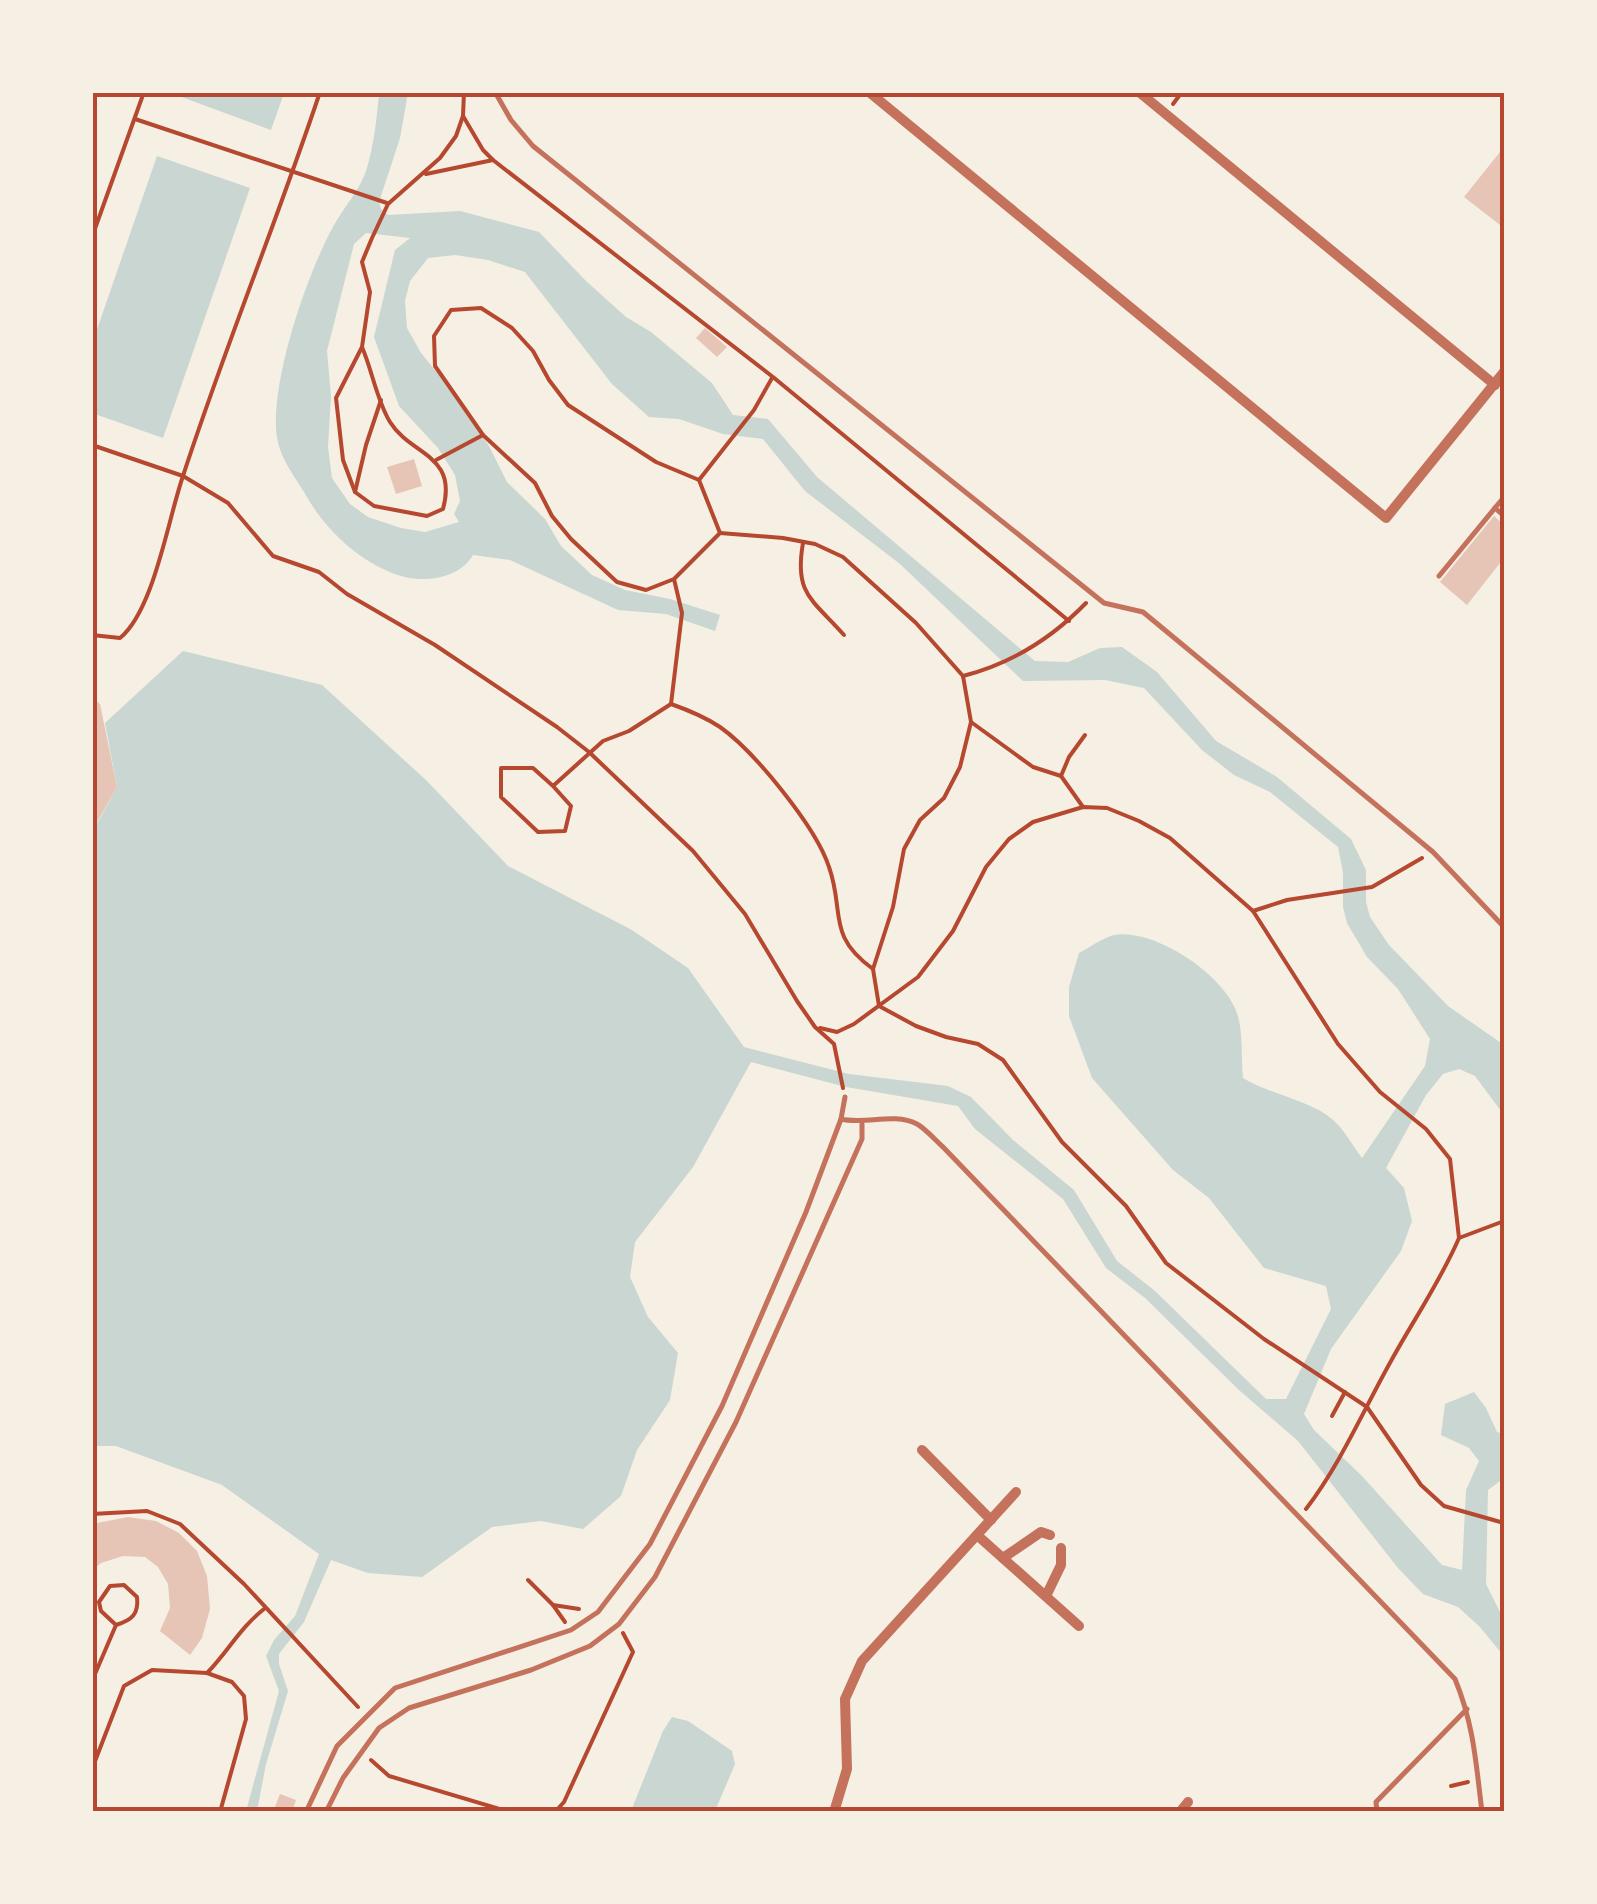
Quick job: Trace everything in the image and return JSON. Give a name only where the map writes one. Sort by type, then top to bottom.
[{"type":"street","points":[[869,92],[1386,518],[1504,372]]},
{"type":"street","points":[[1139,92],[1494,384]]},
{"type":"street","points":[[922,1450],[991,1520]]},
{"type":"street","points":[[834,1812],[847,1768],[845,1699],[862,1661],[1016,1492]]},
{"type":"street","points":[[1004,1558],[1041,1532],[1050,1535]]},
{"type":"street","points":[[977,1535],[1079,1626]]},
{"type":"street","points":[[1046,1596],[1061,1565],[1062,1548]]},
{"type":"lane","points":[[495,92],[511,120],[534,146],[1104,603],[1143,612],[1433,852],[1504,927]]},
{"type":"lane","points":[[1438,576],[1504,497]]},
{"type":"lane","points":[[1495,508],[1504,516]]},
{"type":"lane","points":[[306,1812],[337,1746],[395,1688],[570,1630],[598,1612],[650,1544],[722,1406],[806,1212],[841,1120],[844,1097]]},
{"type":"lane","points":[[841,1120],[862,1124],[888,1117],[916,1124],[943,1146],[1455,1679],[1468,1708],[1475,1740],[1482,1812]]},
{"type":"lane","points":[[326,1812],[378,1728],[409,1708],[531,1670],[590,1646],[619,1624],[655,1576],[736,1422],[862,1140],[862,1124]]},
{"type":"lane","points":[[1376,1812],[1376,1802],[1468,1708]]},
{"type":"path","points":[[92,237],[144,92]]},
{"type":"path","points":[[92,635],[120,638],[142,610],[182,476],[320,92]]},
{"type":"path","points":[[362,347],[390,423],[438,459],[447,494],[444,509],[427,516],[374,506],[354,492],[343,460],[336,398],[362,347],[370,292],[362,262],[372,238],[386,205],[440,158],[456,136],[463,116],[464,92]]},
{"type":"path","points":[[463,116],[482,150],[493,160],[773,377],[1069,621]]},
{"type":"path","points":[[135,119],[386,205]]},
{"type":"path","points":[[421,176],[493,160]]},
{"type":"path","points":[[720,534],[699,480],[656,462],[568,404],[548,380],[534,351],[512,328],[481,308],[451,310],[434,336],[436,366],[483,436],[534,483],[552,516],[571,539],[618,582],[646,590],[674,579],[720,534],[803,542],[844,558],[916,623],[963,676],[971,722],[960,766],[944,798],[920,820],[904,849],[893,907],[873,970],[879,1006],[946,1038],[978,1044],[1004,1060],[1062,1142],[1126,1206],[1166,1262],[1290,1356],[1368,1407],[1421,1485],[1444,1506],[1504,1522]]},
{"type":"path","points":[[699,480],[754,410],[773,377]]},
{"type":"path","points":[[354,492],[382,400]]},
{"type":"path","points":[[438,459],[483,436]]},
{"type":"path","points":[[92,445],[182,476],[228,503],[274,556],[318,572],[481,676],[589,752],[692,852],[745,914],[816,1026],[834,1044],[844,1097]]},
{"type":"path","points":[[803,542],[798,568],[802,588],[844,635]]},
{"type":"path","points":[[671,704],[682,613],[674,579]]},
{"type":"path","points":[[963,676],[1030,648],[1069,621],[1094,595]]},
{"type":"path","points":[[553,786],[602,741],[629,731],[671,704]]},
{"type":"path","points":[[671,704],[722,728],[794,807],[830,869],[840,928],[852,954],[873,970]]},
{"type":"path","points":[[971,722],[1032,767],[1061,776],[1083,806]]},
{"type":"path","points":[[1061,776],[1085,735]]},
{"type":"path","points":[[501,768],[533,768],[553,786],[571,806],[565,831],[538,832],[502,797],[501,768]]},
{"type":"path","points":[[816,1026],[837,1032],[854,1024],[918,976],[937,954],[969,905],[986,866],[1008,839],[1033,822],[1083,806],[1108,808],[1140,820],[1170,838],[1252,911],[1359,1071],[1426,1129],[1450,1159],[1459,1238],[1442,1278],[1392,1358],[1346,1449],[1300,1516]]},
{"type":"path","points":[[1252,911],[1287,900],[1372,887],[1433,852]]},
{"type":"path","points":[[1459,1238],[1504,1221]]},
{"type":"path","points":[[1332,1416],[1345,1392]]},
{"type":"path","points":[[92,1514],[147,1511],[180,1524],[244,1584],[366,1715]]},
{"type":"path","points":[[528,1580],[553,1605],[570,1630]]},
{"type":"path","points":[[92,1681],[116,1625],[134,1616],[138,1607],[132,1590],[124,1585],[110,1586],[96,1602],[116,1625]]},
{"type":"path","points":[[553,1605],[598,1612]]},
{"type":"path","points":[[207,1674],[229,1650],[242,1626],[264,1608]]},
{"type":"path","points":[[554,1812],[564,1802],[633,1652],[619,1624]]},
{"type":"path","points":[[92,1769],[124,1686],[152,1670],[207,1674],[232,1682],[244,1696],[246,1720],[220,1812]]},
{"type":"path","points":[[361,1751],[390,1776],[510,1812]]},
{"type":"path","points":[[1451,1786],[1478,1780]]},
{"type":"shaded area","points":[[180,92],[284,93],[271,130],[179,96]]},
{"type":"shaded area","points":[[379,93],[408,93],[400,138],[379,202],[388,215],[460,211],[539,232],[626,317],[651,332],[712,383],[733,415],[768,419],[817,477],[1035,661],[1068,662],[1100,648],[1122,647],[1157,672],[1216,741],[1277,777],[1351,839],[1366,870],[1370,917],[1389,945],[1448,1006],[1504,1045],[1504,1115],[1475,1076],[1459,1069],[1443,1074],[1426,1095],[1386,1168],[1404,1188],[1412,1221],[1401,1251],[1331,1349],[1304,1414],[1314,1430],[1362,1476],[1442,1565],[1462,1570],[1466,1490],[1479,1461],[1469,1448],[1441,1435],[1445,1404],[1474,1392],[1497,1432],[1504,1434],[1504,1478],[1488,1490],[1486,1584],[1504,1620],[1504,1665],[1502,1654],[1480,1627],[1458,1607],[1423,1594],[1398,1568],[1298,1441],[1240,1391],[1145,1298],[1106,1268],[1063,1199],[975,1129],[958,1106],[846,1087],[751,1062],[693,1167],[635,1242],[630,1277],[648,1317],[678,1353],[670,1400],[637,1450],[621,1496],[583,1529],[541,1521],[492,1527],[422,1577],[368,1573],[331,1560],[304,1622],[279,1654],[288,1691],[266,1764],[257,1811],[246,1811],[279,1691],[266,1656],[295,1616],[319,1554],[222,1485],[116,1446],[93,1446],[93,831],[117,787],[105,723],[183,651],[322,685],[427,781],[508,866],[632,930],[688,968],[744,1047],[849,1074],[948,1086],[971,1097],[1013,1140],[1074,1190],[1117,1261],[1155,1291],[1266,1399],[1286,1399],[1331,1309],[1326,1286],[1264,1268],[1209,1198],[1173,1170],[1092,1078],[1069,1016],[1069,987],[1079,953],[1109,936],[1131,935],[1168,947],[1205,971],[1220,985],[1238,1016],[1243,1078],[1332,1119],[1362,1158],[1425,1066],[1430,1039],[1398,989],[1367,957],[1347,923],[1338,847],[1270,792],[1234,775],[1202,750],[1144,688],[1105,680],[1023,681],[900,564],[805,491],[763,439],[723,434],[679,419],[649,417],[612,384],[525,272],[455,255],[428,258],[410,281],[405,301],[407,328],[489,446],[507,482],[545,519],[561,546],[592,575],[625,590],[720,615],[715,631],[666,614],[618,610],[510,560],[473,555],[448,575],[425,579],[402,576],[365,559],[341,540],[312,505],[284,459],[277,438],[276,415],[284,360],[312,272],[364,176],[372,150]],"holes":[[[366,233],[410,238],[395,250],[374,337],[399,406],[438,448],[455,475],[460,501],[454,514],[459,522],[425,532],[368,517],[350,504],[332,478],[328,447],[331,396],[327,351],[354,244]]]},
{"type":"shaded area","points":[[157,156],[250,188],[163,438],[92,413],[93,341]]},
{"type":"shaded area","points":[[672,1717],[688,1721],[732,1751],[735,1764],[715,1811],[631,1811]]},
{"type":"building","points":[[1504,147],[1504,220],[1500,225],[1464,197]]},
{"type":"building","points":[[705,328],[727,347],[717,357],[696,338]]},
{"type":"building","points":[[414,459],[422,486],[396,494],[387,467]]},
{"type":"building","points":[[1494,516],[1504,525],[1504,558],[1467,605],[1440,582]]},
{"type":"building","points":[[92,697],[100,704],[117,787],[92,831]]},
{"type":"building","points":[[128,1517],[156,1521],[179,1533],[197,1551],[207,1576],[210,1609],[202,1638],[190,1655],[160,1631],[170,1608],[168,1584],[158,1567],[145,1557],[123,1556],[92,1570],[92,1524]]},
{"type":"building","points":[[280,1794],[296,1800],[292,1812],[273,1812]]}]
